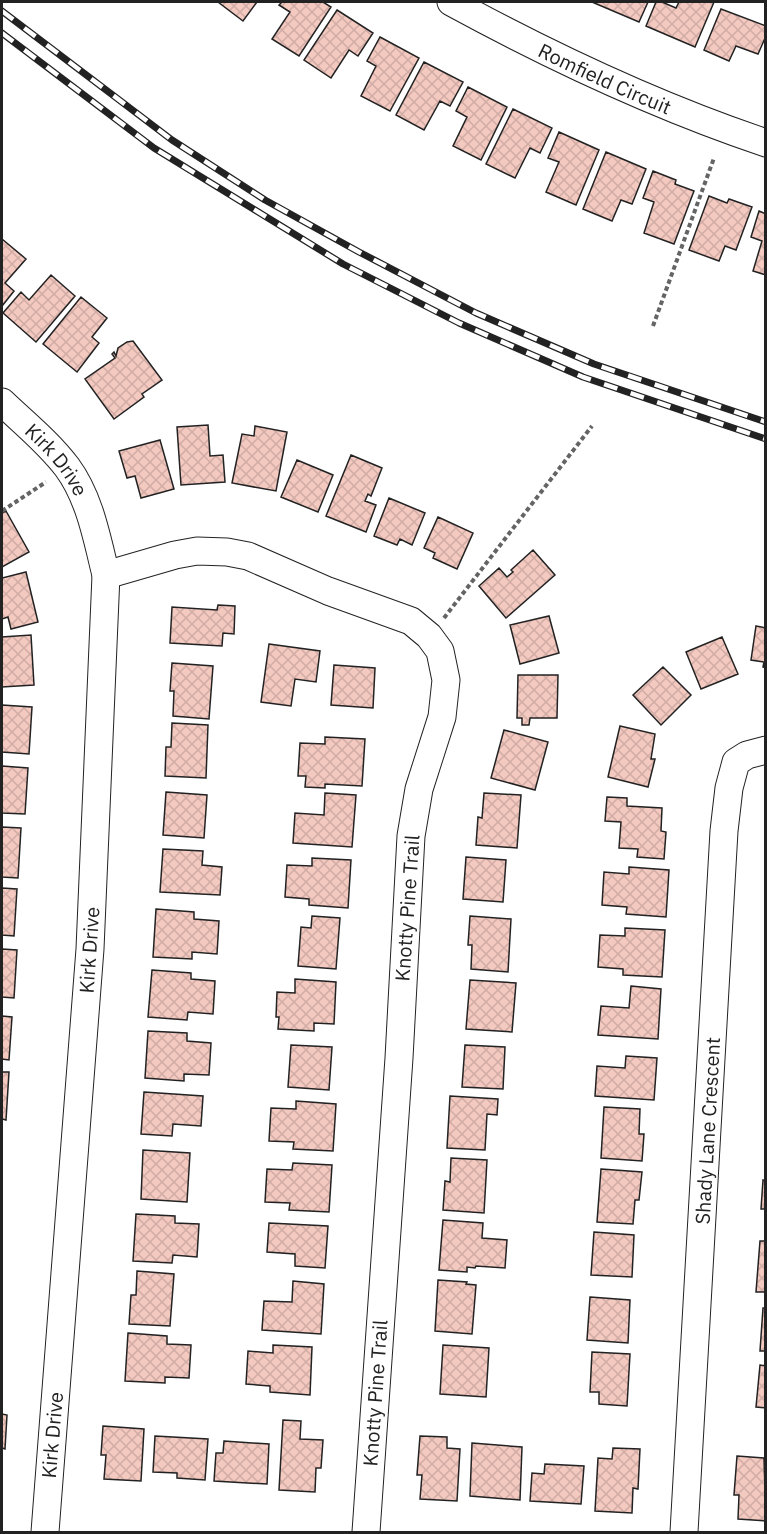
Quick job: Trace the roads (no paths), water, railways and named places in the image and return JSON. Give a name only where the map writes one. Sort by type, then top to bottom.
[{"type":"street","name":"Romfield Circuit","points":[[450,2],[526,43],[597,77],[676,111],[765,143]]},
{"type":"street","name":"Kirk Drive","points":[[2,402],[43,439],[68,469],[85,502],[96,531],[106,575],[90,949],[45,1533]]},
{"type":"street","name":"Knotty Pine Trail","points":[[106,575],[197,551],[227,552],[248,556],[328,591],[411,621],[429,636],[440,651],[446,680],[442,717],[419,789],[411,836],[399,1058],[366,1533]]},
{"type":"street","name":"Shady Lane Crescent","points":[[684,1533],[723,843],[729,788],[736,762],[747,755],[765,750]]},
{"type":"railway","points":[[2,11],[172,140],[265,200],[359,252],[476,313],[594,364],[766,422]]},
{"type":"railway","points":[[2,33],[154,148],[343,264],[459,323],[583,377],[766,439]]}]
